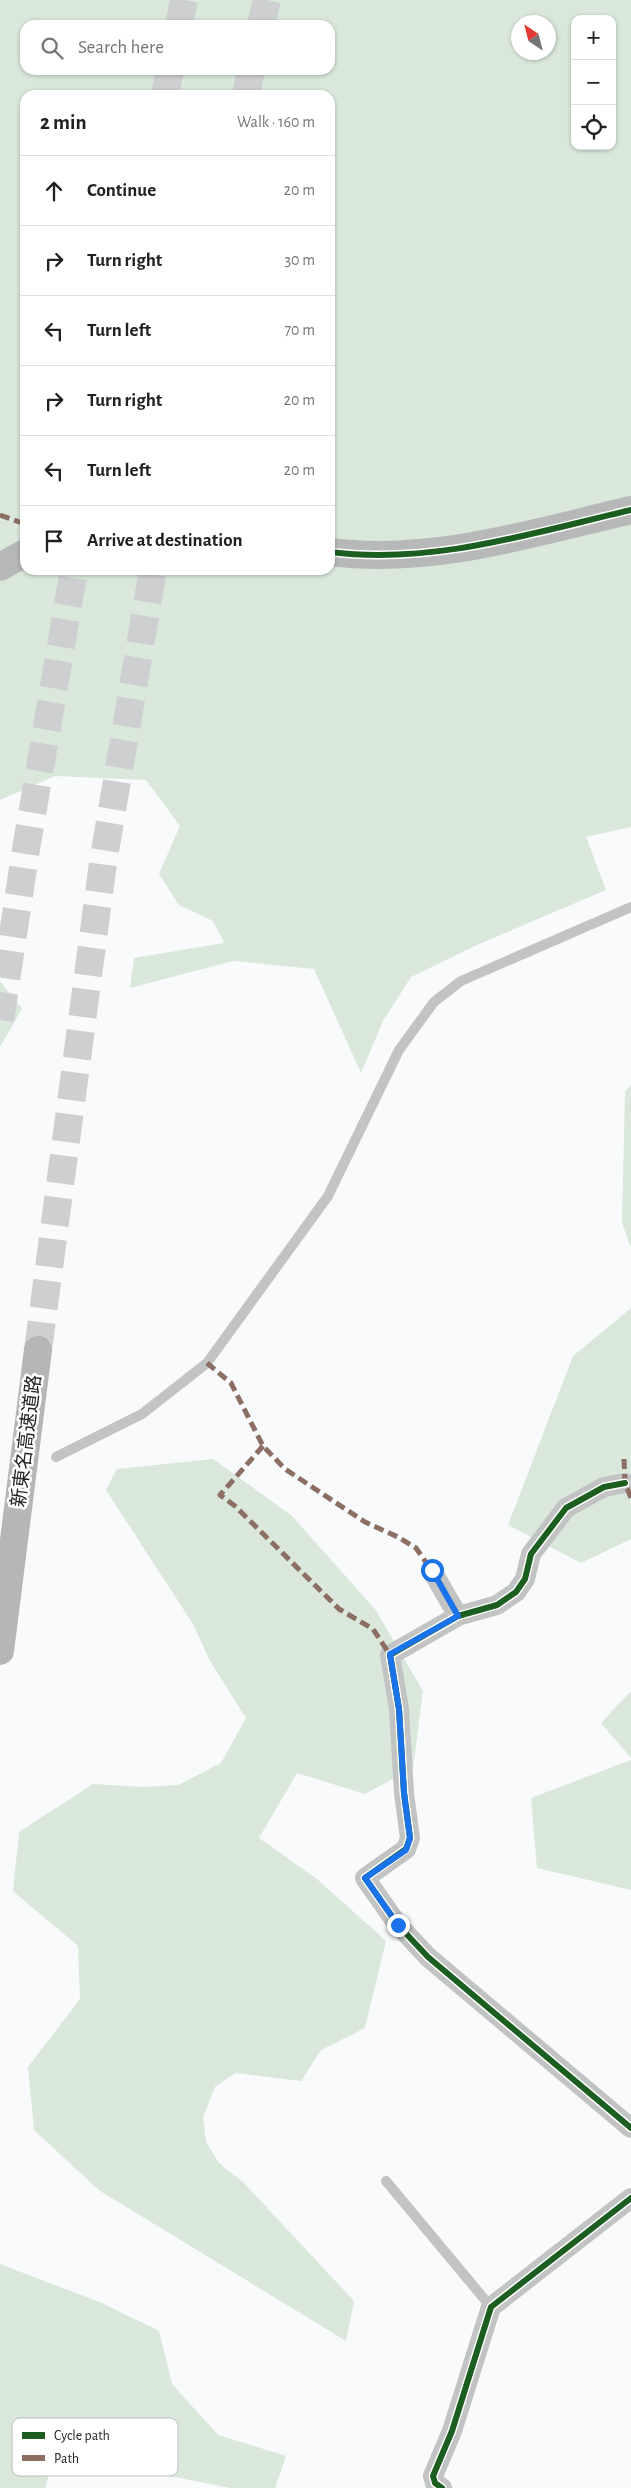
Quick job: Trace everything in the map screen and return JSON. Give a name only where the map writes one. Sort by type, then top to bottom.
[{"type":"highway","name":"新東名高速道路","points":[[0,1651],[38,1350]]},
{"type":"street","points":[[335,553],[354,555],[422,554],[460,549],[631,510]]},
{"type":"street","points":[[0,567],[20,556]]},
{"type":"street","points":[[625,1483],[604,1487],[566,1508],[531,1554],[525,1579],[516,1592],[497,1605],[458,1616],[390,1654],[399,1709],[404,1793],[410,1838],[406,1850],[365,1878],[398,1925],[428,1957],[631,2128]]},
{"type":"street","points":[[432,1570],[458,1616]]},
{"type":"street","points":[[435,2486],[433,2476],[452,2431],[491,2307],[631,2198]]},
{"type":"lane","points":[[56,1457],[142,1414],[208,1363],[328,1196],[399,1050],[434,1002],[461,981],[631,907]]},
{"type":"lane","points":[[386,2181],[491,2307]]},
{"type":"green space","points":[[0,0],[631,0],[631,827],[586,837],[606,890],[477,945],[411,977],[383,1021],[361,1073],[314,969],[233,961],[130,988],[134,958],[224,943],[213,921],[179,905],[159,874],[180,826],[146,780],[55,776],[0,800]]},
{"type":"green space","points":[[0,981],[22,1009],[0,1047]]},
{"type":"green space","points":[[631,1085],[631,1248],[622,1223],[625,1091]]},
{"type":"green space","points":[[631,1308],[631,1539],[581,1563],[508,1525],[573,1356]]},
{"type":"green space","points":[[213,1459],[291,1515],[375,1609],[423,1691],[413,1768],[365,1794],[297,1773],[259,1838],[317,1879],[386,1941],[365,2028],[321,2050],[301,2081],[235,2073],[215,2087],[203,2117],[206,2142],[219,2163],[244,2183],[354,2301],[346,2341],[100,2191],[34,2130],[28,2067],[80,1999],[78,1946],[13,1891],[19,1832],[93,1784],[142,1787],[178,1785],[221,1763],[246,1718],[210,1661],[193,1624],[106,1490],[117,1469]]},
{"type":"green space","points":[[631,1691],[631,1758],[601,1723]]},
{"type":"green space","points":[[631,1760],[631,1890],[537,1868],[531,1798]]},
{"type":"green space","points":[[0,2264],[102,2303],[159,2331],[172,2384],[218,2435],[286,2456],[275,2488],[231,2488],[169,2476],[178,2476],[178,2418],[12,2418],[12,2476],[49,2476],[45,2488],[0,2488]]},
{"type":"tunnel","points":[[180,20],[184,0]]},
{"type":"tunnel","points":[[262,20],[267,0]]},
{"type":"tunnel","points":[[166,90],[169,75]]},
{"type":"tunnel","points":[[247,90],[250,75]]},
{"type":"tunnel","points":[[0,1020],[26,849],[73,575]]},
{"type":"tunnel","points":[[38,1350],[103,863],[152,575]]},
{"type":"marked path","points":[[0,515],[20,522]]},
{"type":"marked path","points":[[207,1363],[231,1383],[263,1446],[285,1469],[365,1522],[398,1537],[416,1548],[432,1571]]},
{"type":"marked path","points":[[263,1446],[220,1495],[235,1506],[339,1609],[373,1629],[390,1655]]},
{"type":"marked path","points":[[624,1459],[625,1483],[631,1498]]},
{"type":"cycle path","points":[[335,552],[368,555],[407,554],[444,550],[519,537],[631,510]]},
{"type":"cycle path","points":[[625,1483],[604,1487],[566,1508],[531,1554],[525,1579],[516,1592],[497,1605],[458,1616],[390,1655],[399,1709],[404,1793],[410,1838],[406,1849],[365,1878],[398,1925],[428,1957],[631,2128]]},
{"type":"cycle path","points":[[442,2488],[435,2483],[433,2476],[452,2431],[491,2307],[631,2198]]},
{"type":"route","points":[[398,1925],[365,1878],[406,1850],[410,1838],[404,1793],[399,1709],[390,1654],[458,1616],[432,1570]]}]
